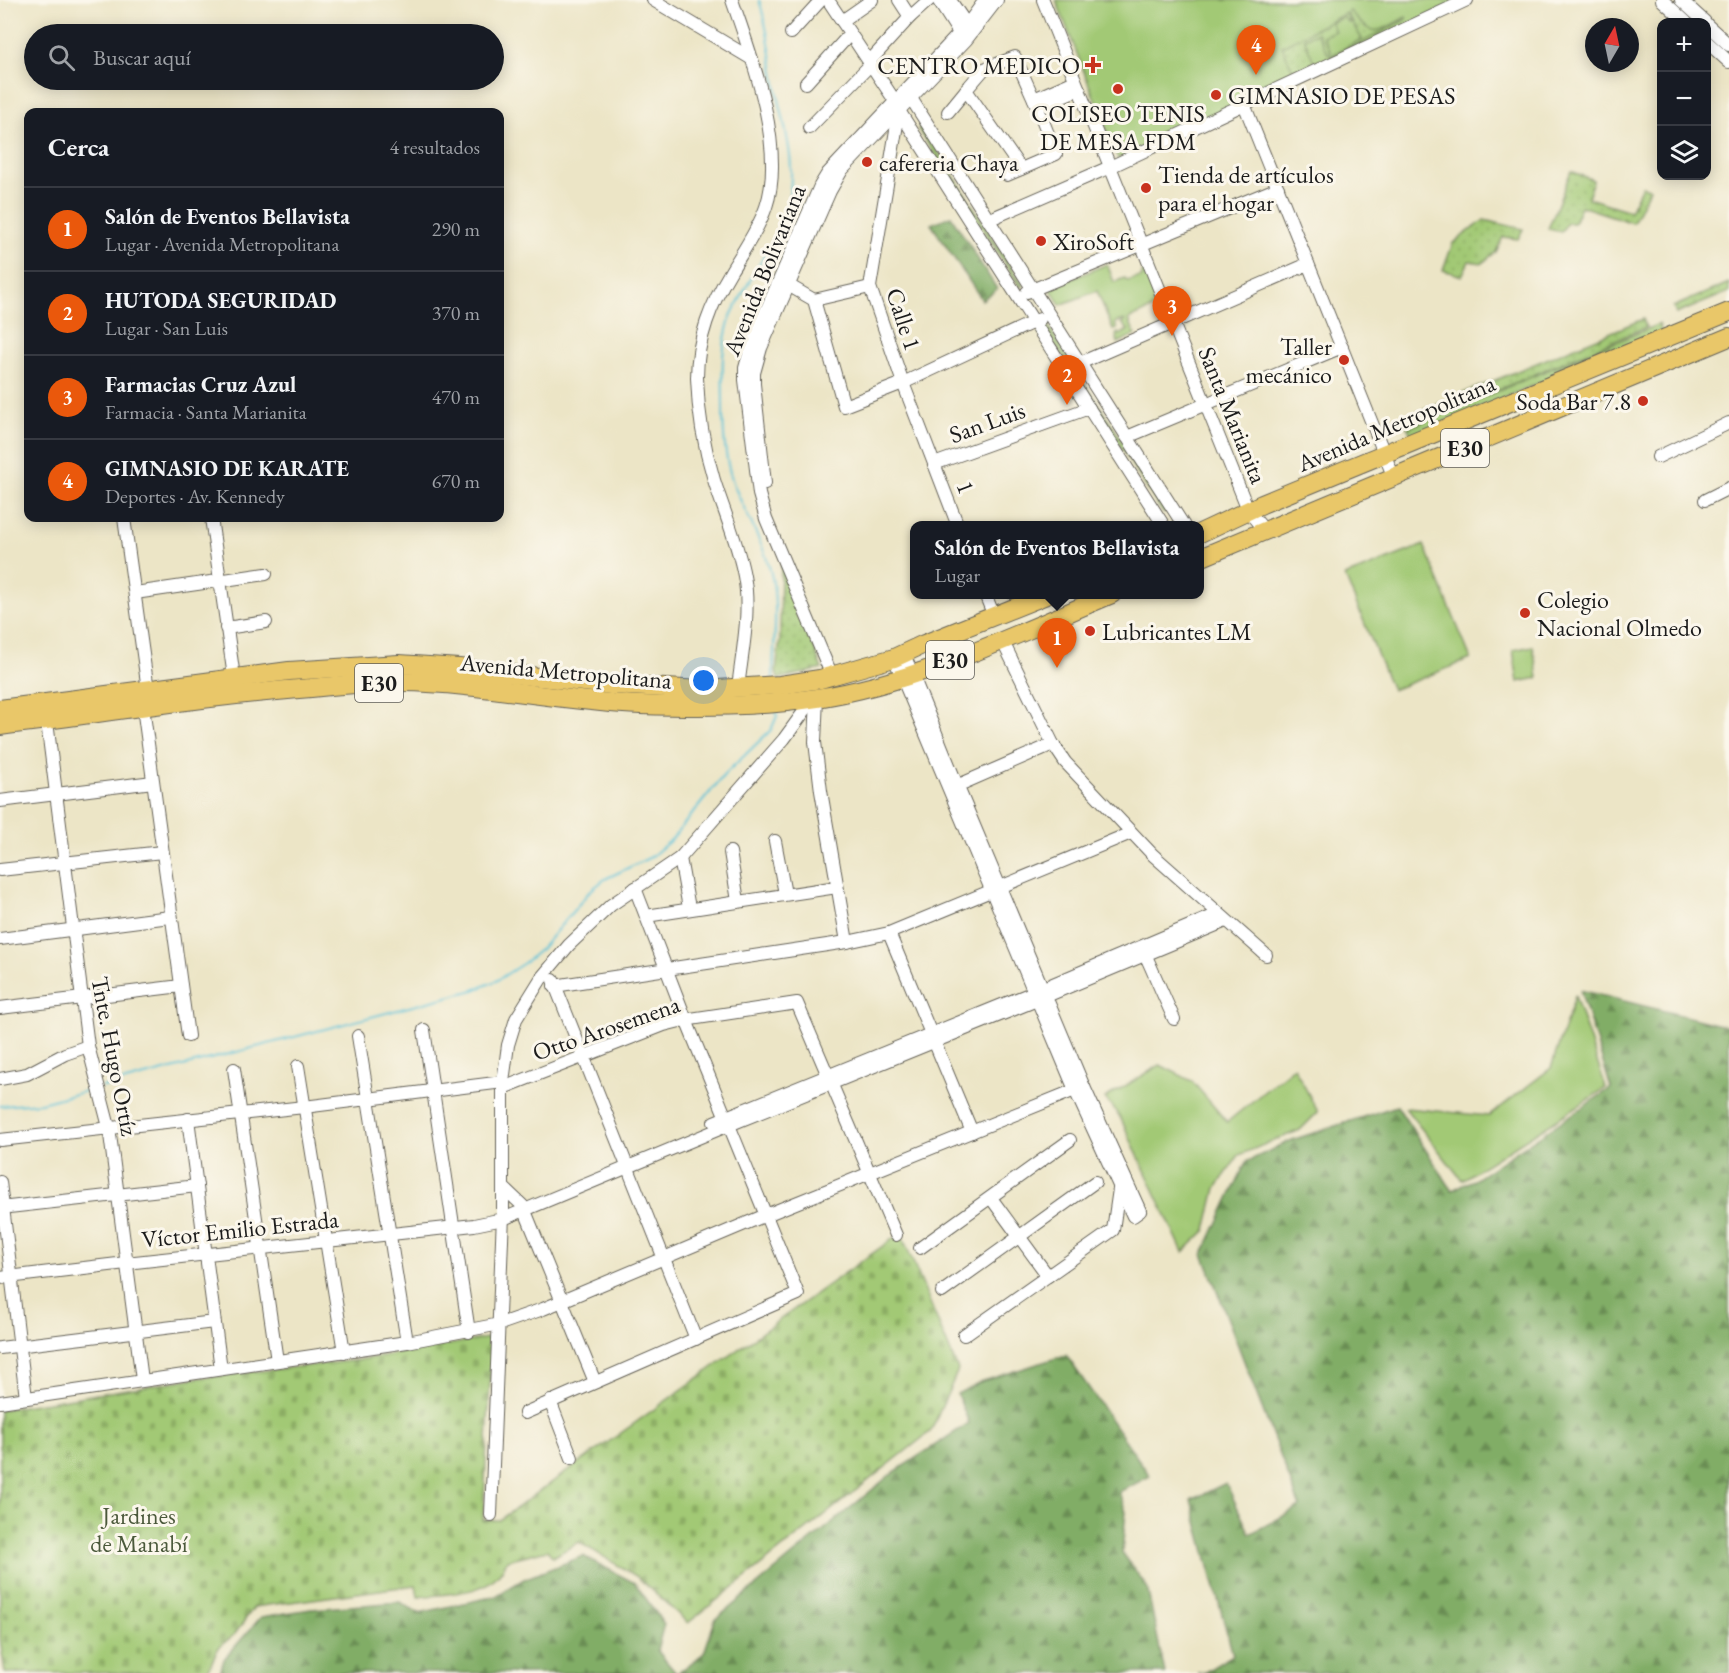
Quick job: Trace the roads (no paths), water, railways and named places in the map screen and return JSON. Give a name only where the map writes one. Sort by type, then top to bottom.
[{"type":"highway","name":"Avenida Metropolitana","points":[[1249,512],[1262,504],[1729,312]]},
{"type":"highway","name":"Avenida Metropolitana","points":[[1204,554],[1266,532],[1729,337]]},
{"type":"highway","name":"E30","points":[[1204,531],[1249,512]]},
{"type":"highway","name":"E30","points":[[782,696],[835,675],[899,656],[1036,599]]},
{"type":"highway","name":"Avenida Metropolitana","points":[[0,726],[45,712],[235,686],[402,682],[469,686],[500,681],[589,701],[703,707],[758,696],[815,698],[874,686],[907,676],[1100,599]]},
{"type":"highway","name":"E30","points":[[500,681],[702,690],[738,688],[758,696]]},
{"type":"highway","name":"E30","points":[[0,710],[45,712]]},
{"type":"street","points":[[653,0],[752,59]]},
{"type":"street","points":[[732,0],[760,86],[768,131],[770,190],[766,207],[757,226],[710,309],[700,343],[697,376],[700,415],[707,454],[745,578],[746,612],[738,688]]},
{"type":"street","points":[[790,33],[821,0]]},
{"type":"street","points":[[828,0],[1161,521]]},
{"type":"street","points":[[842,21],[872,0]]},
{"type":"street","points":[[900,0],[910,17]]},
{"type":"street","points":[[809,128],[910,17],[929,0]]},
{"type":"street","points":[[938,0],[966,32]]},
{"type":"street","points":[[950,0],[966,32]]},
{"type":"street","name":"Avenida Bolivariana","points":[[966,32],[985,0]]},
{"type":"street","name":"Avenida Bolivariana","points":[[835,675],[775,519],[766,485],[754,373],[784,283],[828,173],[908,94],[997,0]]},
{"type":"street","name":"Santa Marianita","points":[[1042,0],[1249,512],[1266,532]]},
{"type":"street","points":[[988,220],[1110,167],[1467,0]]},
{"type":"street","points":[[1662,0],[1682,18]]},
{"type":"street","points":[[1681,0],[1701,18]]},
{"type":"street","points":[[806,82],[850,34]]},
{"type":"street","points":[[1720,40],[1729,62]]},
{"type":"street","points":[[948,112],[984,69],[1015,57],[1036,102],[1056,154],[1007,175]]},
{"type":"street","points":[[1036,102],[1077,85]]},
{"type":"street","points":[[966,90],[1021,169]]},
{"type":"street","points":[[908,94],[1181,521]]},
{"type":"street","points":[[1244,104],[1394,478]]},
{"type":"street","name":"Calle 1","points":[[896,105],[870,287],[934,464]]},
{"type":"street","points":[[1017,296],[1278,188]]},
{"type":"street","points":[[1080,363],[1308,264]]},
{"type":"street","points":[[784,283],[814,300],[870,287]]},
{"type":"street","points":[[814,300],[844,406],[903,383],[1049,315]]},
{"type":"street","points":[[1127,437],[1342,347]]},
{"type":"street","name":"San Luis","points":[[934,464],[1089,408]]},
{"type":"street","points":[[1658,457],[1729,423]]},
{"type":"street","name":"1","points":[[934,464],[956,521]]},
{"type":"street","points":[[1705,500],[1729,488]]},
{"type":"street","points":[[125,522],[135,593],[153,782],[188,1036]]},
{"type":"street","points":[[213,522],[235,686]]},
{"type":"street","points":[[135,593],[266,574]]},
{"type":"street","name":"E30","points":[[987,599],[994,616]]},
{"type":"street","points":[[226,628],[266,622]]},
{"type":"street","points":[[1002,640],[1053,744],[1070,768],[1131,833],[1266,955]]},
{"type":"street","points":[[899,656],[1119,1188],[1133,1216],[1140,1211],[1079,1088]]},
{"type":"street","points":[[782,696],[792,713],[794,727]]},
{"type":"street","points":[[491,1515],[504,1188],[503,1085],[508,1045],[516,1019],[552,965],[595,919],[635,888],[680,858],[794,727],[815,698]]},
{"type":"street","points":[[815,698],[818,769],[847,942]]},
{"type":"street","name":"Tnte. Hugo Ortíz","points":[[45,712],[81,999],[88,1046],[108,1124],[142,1380]]},
{"type":"street","points":[[952,787],[1053,744]]},
{"type":"street","points":[[0,801],[153,782]]},
{"type":"street","points":[[554,986],[847,942],[889,933],[1131,833]]},
{"type":"street","points":[[776,841],[785,894]]},
{"type":"street","points":[[0,870],[162,852]]},
{"type":"street","points":[[730,852],[738,901]]},
{"type":"street","points":[[680,858],[689,908]]},
{"type":"street","points":[[646,915],[837,886]]},
{"type":"street","points":[[525,1413],[798,1294],[686,1020],[635,888]]},
{"type":"street","points":[[0,939],[170,917]]},
{"type":"street","name":"Víctor Emilio Estrada","points":[[5,1278],[486,1223],[1222,917]]},
{"type":"street","points":[[889,933],[972,1132]]},
{"type":"street","points":[[1144,950],[1174,1019]]},
{"type":"street","points":[[552,965],[554,986],[696,1339]]},
{"type":"street","points":[[0,1008],[181,986]]},
{"type":"street","name":"Otto Arosemena","points":[[0,1140],[108,1124],[240,1114],[503,1085],[664,1025],[797,1003],[830,1080]]},
{"type":"street","points":[[424,1030],[469,1332]]},
{"type":"street","points":[[358,1036],[407,1342]]},
{"type":"street","points":[[0,1079],[27,1074],[65,1054],[88,1046]]},
{"type":"street","points":[[298,1066],[344,1352]]},
{"type":"street","points":[[234,1069],[277,1361]]},
{"type":"street","points":[[830,1080],[896,1235]]},
{"type":"street","points":[[0,1402],[344,1352],[469,1332],[500,1324],[562,1301],[766,1215],[1079,1088]]},
{"type":"street","points":[[188,1119],[221,1369]]},
{"type":"street","points":[[920,1248],[1070,1140]]},
{"type":"street","points":[[0,1182],[5,1278],[20,1345],[26,1398]]},
{"type":"street","points":[[942,1292],[1095,1182]]},
{"type":"street","points":[[2,1208],[197,1186]]},
{"type":"street","points":[[504,1188],[524,1208],[595,1382]]},
{"type":"street","points":[[964,1335],[1113,1230],[1119,1188]]},
{"type":"street","points":[[991,1198],[1048,1276]]},
{"type":"street","points":[[0,1348],[214,1322]]},
{"type":"street","points":[[550,1401],[572,1458]]},
{"type":"waterway","points":[[759,0],[789,147],[790,194],[782,222],[731,316],[725,341],[723,364],[723,419],[729,471],[762,547],[773,583],[775,619],[773,678]]},
{"type":"waterway","points":[[103,1087],[474,990],[496,981],[541,949],[590,891],[605,879],[651,857],[672,839],[724,775],[771,730],[777,716],[776,711]]},
{"type":"waterway","points":[[0,1106],[41,1103],[94,1089]]},
{"type":"place","name":"CENTRO MEDICO","points":[[1093,65]]},
{"type":"place","name":"GIMNASIO DE KARATE","points":[[1256,75]]},
{"type":"place","name":"COLISEO TENIS DE MESA FDM","points":[[1118,89]]},
{"type":"place","name":"GIMNASIO DE PESAS","points":[[1216,95]]},
{"type":"place","name":"cafereria Chaya","points":[[867,162]]},
{"type":"place","name":"Tienda de artículos para el hogar","points":[[1146,188]]},
{"type":"place","name":"XiroSoft","points":[[1041,241]]},
{"type":"place","name":"Farmacias Cruz Azul","points":[[1172,336]]},
{"type":"place","name":"Taller mecánico","points":[[1344,360]]},
{"type":"place","name":"Soda Bar 7.8","points":[[1643,401]]},
{"type":"place","name":"HUTODA SEGURIDAD","points":[[1067,405]]},
{"type":"place","name":"Colegio Nacional Olmedo","points":[[1525,613]]},
{"type":"place","name":"Lubricantes LM","points":[[1090,631]]},
{"type":"place","name":"Salón de Eventos Bellavista","points":[[1057,668]]},
{"type":"park label","name":"Jardines de Manabí","points":[[139,1529]]}]
